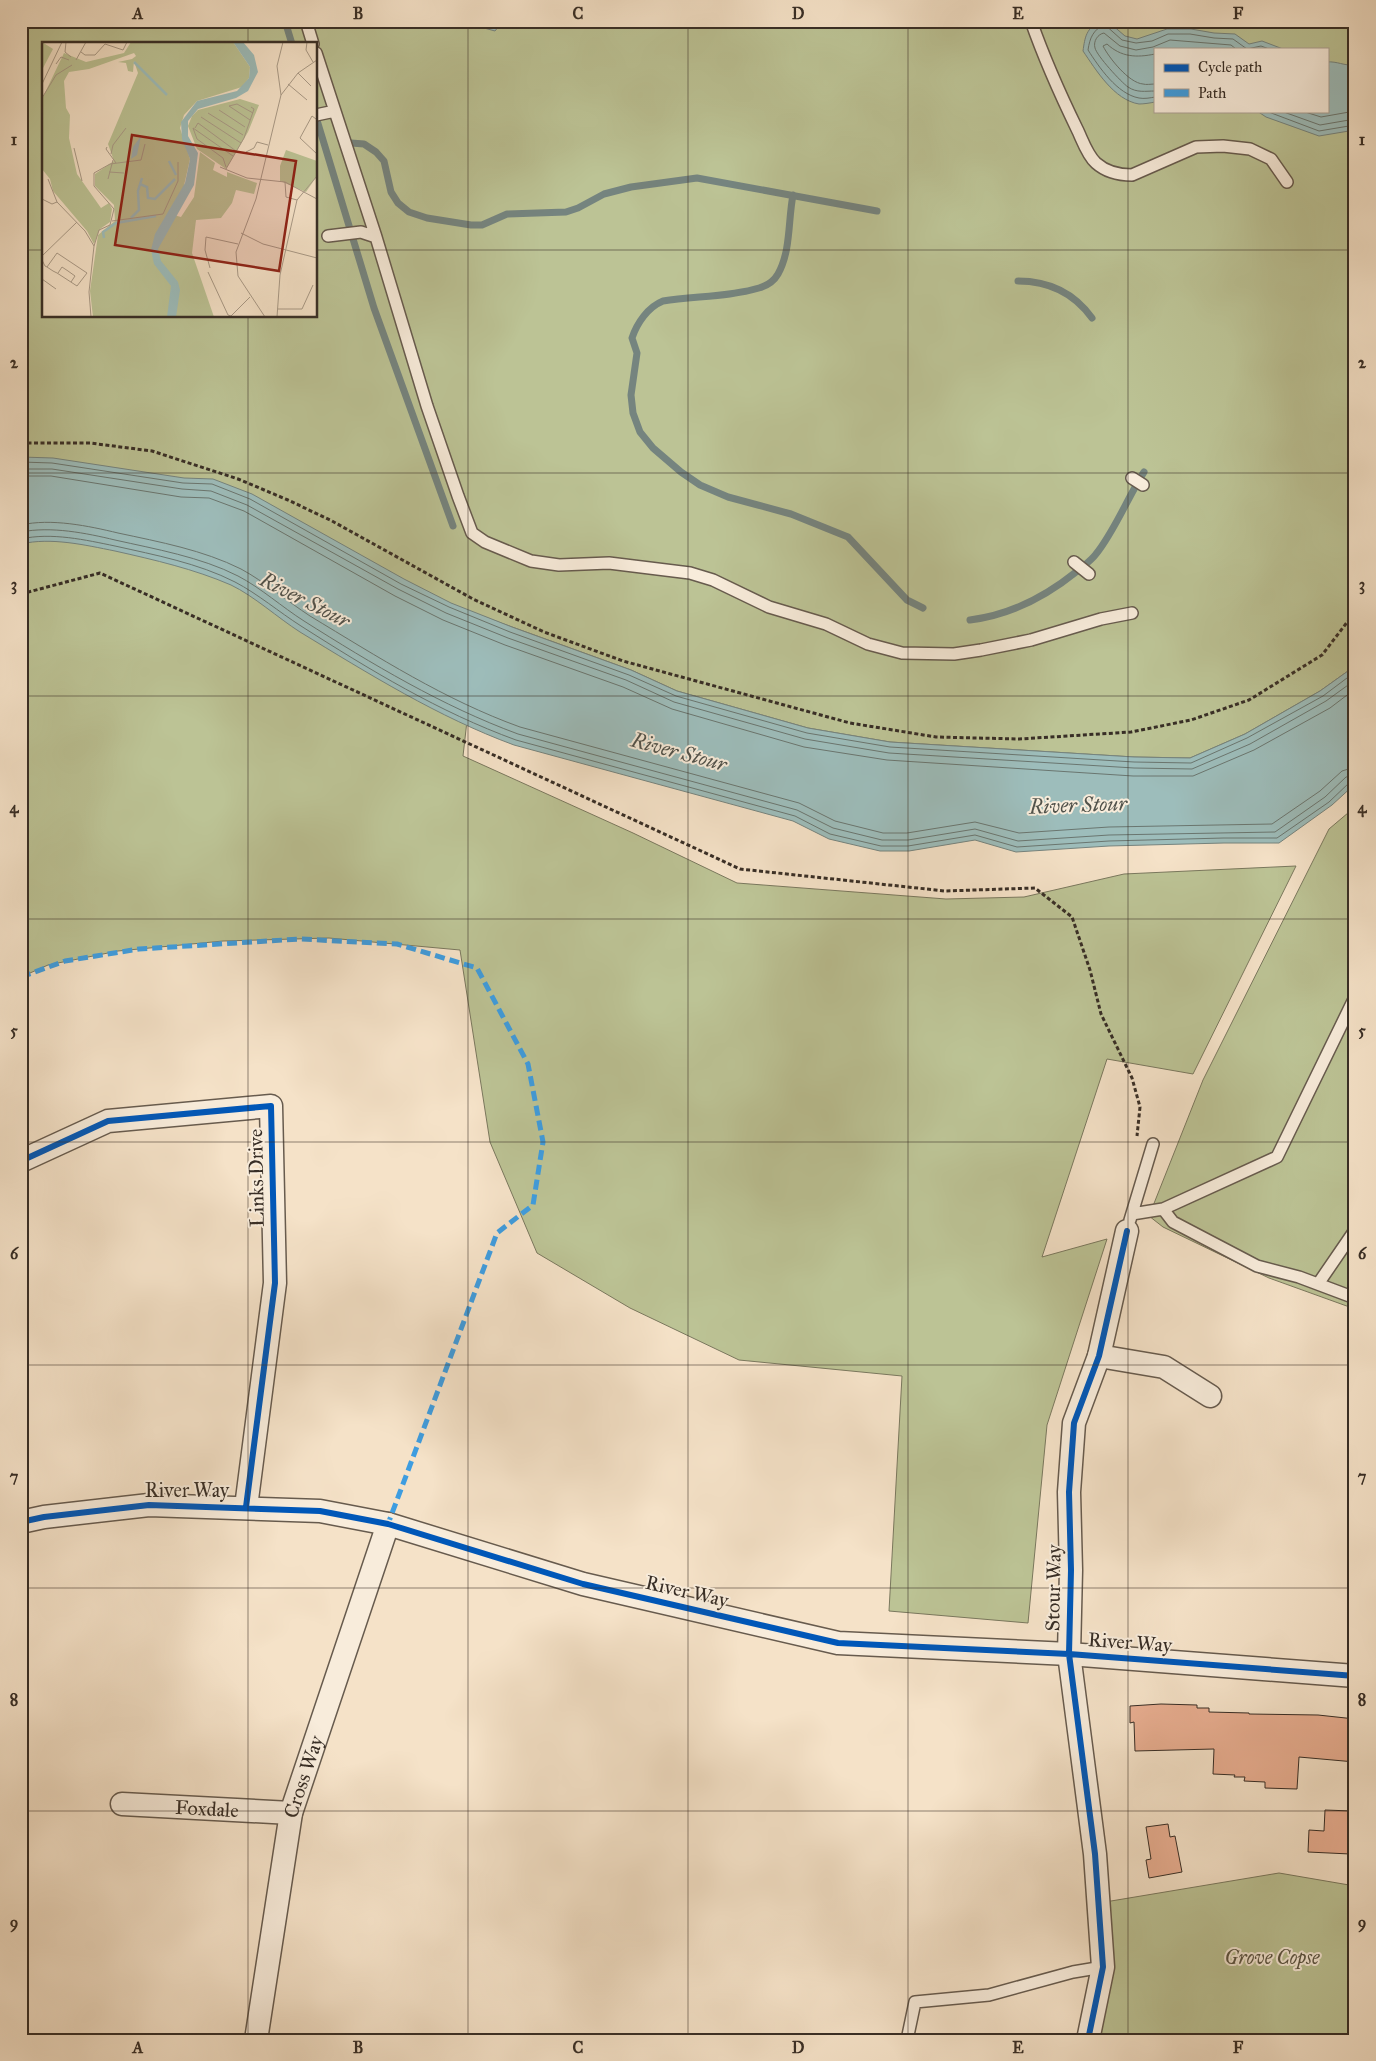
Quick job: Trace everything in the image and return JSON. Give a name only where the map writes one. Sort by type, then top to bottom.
[{"type":"street","name":"Links Drive","points":[[21,1161],[108,1121],[271,1106],[275,1283],[246,1507]]},
{"type":"street","name":"Stour Way","points":[[1088,2040],[1103,1967],[1095,1854],[1069,1654],[1071,1570],[1069,1492],[1074,1423],[1100,1356],[1130,1222]]},
{"type":"street","points":[[1100,1356],[1164,1367],[1210,1396]]},
{"type":"street","name":"River Way","points":[[21,1522],[44,1517],[149,1505],[320,1511],[388,1524],[583,1584],[838,1643],[1069,1654],[1355,1676]]},
{"type":"street","name":"Cross Way","points":[[256,2040],[291,1813],[388,1524]]},
{"type":"street","name":"Foxdale","points":[[122,1804],[291,1813]]},
{"type":"lane","points":[[306,21],[312,42]]},
{"type":"lane","points":[[1031,21],[1041,50],[1085,145],[1095,162],[1107,170],[1120,175],[1132,175],[1196,147],[1223,146],[1250,149],[1271,159],[1287,182]]},
{"type":"lane","points":[[318,59],[458,496],[472,533],[485,542],[531,561],[559,565],[609,562],[690,573],[713,580],[769,607],[826,624],[868,644],[902,653],[954,654],[981,650],[1031,640],[1101,619],[1132,613]]},
{"type":"lane","points":[[318,115],[335,112]]},
{"type":"lane","points":[[328,236],[361,232],[376,237]]},
{"type":"lane","points":[[1132,478],[1143,485]]},
{"type":"lane","points":[[1074,562],[1089,574]]},
{"type":"lane","points":[[1130,1222],[1277,1158],[1355,997]]},
{"type":"lane","points":[[1130,1222],[1154,1144]]},
{"type":"lane","points":[[1163,1209],[1174,1222],[1257,1266],[1318,1284],[1355,1298]]},
{"type":"lane","points":[[1318,1284],[1355,1230]]},
{"type":"lane","points":[[907,2040],[915,2002],[989,1995],[1073,1972],[1103,1967]]},
{"type":"path","points":[[21,443],[90,443],[152,451],[238,479],[288,500],[332,521],[473,599],[553,635],[623,660],[850,723],[936,737],[1020,739],[1131,732],[1191,720],[1249,700],[1322,655],[1355,612]]},
{"type":"path","points":[[21,594],[100,573],[740,869],[945,892],[1035,888],[1072,917],[1090,970],[1101,1014],[1132,1078],[1140,1107],[1137,1136],[1154,1144]]},
{"type":"green space","points":[[21,21],[1355,21],[1355,666],[1320,691],[1245,734],[1190,758],[1134,757],[890,742],[808,728],[677,691],[631,670],[479,615],[463,756],[633,833],[737,883],[946,899],[1024,897],[1124,874],[1296,866],[1193,1074],[1107,1059],[1042,1257],[1107,1239],[1047,1425],[1028,1623],[889,1611],[902,1376],[739,1360],[630,1308],[537,1253],[490,1142],[460,950],[329,938],[223,941],[118,951],[48,965],[21,977]]},
{"type":"green space","points":[[1355,807],[1355,1309],[1269,1278],[1163,1227],[1149,1216],[1203,1080],[1329,829]]},
{"type":"green space","name":"Grove Copse","points":[[1279,1873],[1355,1886],[1355,2040],[1088,2040],[1099,1903]]},
{"type":"water","points":[[478,21],[503,21],[495,31],[484,28]]},
{"type":"water","points":[[1101,21],[1111,24],[1125,36],[1137,39],[1167,29],[1191,29],[1235,34],[1249,44],[1262,41],[1280,48],[1154,48],[1154,102],[1139,104],[1122,97],[1106,83],[1083,51],[1087,33]]},
{"type":"water","points":[[1328,62],[1355,65],[1355,130],[1319,136],[1266,117],[1258,112],[1328,112]]},
{"type":"water","name":"River Stour","points":[[21,457],[53,458],[184,478],[213,479],[252,494],[404,579],[451,603],[512,627],[631,670],[677,691],[808,728],[890,742],[1134,757],[1190,758],[1245,734],[1320,691],[1355,666],[1355,784],[1332,805],[1279,843],[1109,846],[1016,852],[975,840],[909,851],[880,851],[829,839],[793,821],[514,745],[486,734],[431,708],[378,679],[300,632],[240,590],[217,579],[160,561],[92,546],[44,541],[21,544]]},
{"type":"building","points":[[1161,1704],[1197,1705],[1197,1708],[1209,1708],[1209,1712],[1318,1715],[1355,1719],[1355,1762],[1299,1757],[1297,1789],[1265,1788],[1265,1782],[1244,1781],[1245,1777],[1234,1777],[1235,1775],[1213,1774],[1214,1749],[1135,1751],[1134,1722],[1130,1723],[1130,1706]]},
{"type":"building","points":[[1325,1810],[1352,1811],[1350,1854],[1308,1852],[1309,1830],[1324,1831]]},
{"type":"building","points":[[1168,1824],[1170,1837],[1175,1836],[1182,1872],[1149,1878],[1146,1860],[1151,1859],[1146,1827]]},
{"type":"waterway","points":[[285,21],[291,42]]},
{"type":"waterway","points":[[318,124],[374,308],[453,526]]},
{"type":"waterway","points":[[351,143],[364,144],[376,152],[384,161],[391,192],[398,203],[409,212],[427,218],[471,225],[482,225],[507,214],[566,212],[578,208],[604,194],[631,187],[697,178],[877,211]]},
{"type":"waterway","points":[[793,195],[785,255],[778,274],[772,281],[767,285],[748,291],[663,301],[644,316],[632,338],[637,353],[631,395],[633,413],[640,432],[653,448],[681,472],[700,485],[728,497],[791,514],[848,537],[907,600],[923,608]]},
{"type":"waterway","points":[[1018,281],[1040,283],[1060,290],[1069,295],[1092,318]]},
{"type":"waterway","points":[[970,620],[985,618],[1026,604],[1064,581],[1089,561],[1103,545],[1144,472]]},
{"type":"marked path","points":[[21,977],[65,961],[139,949],[300,939],[397,944],[477,968],[528,1064],[543,1142],[533,1205],[497,1233],[388,1524]]},
{"type":"cycle path","points":[[21,1161],[108,1121],[271,1106],[275,1283],[246,1507]]},
{"type":"cycle path","points":[[1088,2040],[1103,1967],[1095,1854],[1069,1654],[1071,1570],[1069,1492],[1074,1423],[1099,1356],[1127,1231]]},
{"type":"cycle path","points":[[21,1522],[44,1517],[149,1505],[320,1511],[388,1524],[583,1584],[838,1643],[1069,1654],[1355,1676]]}]
